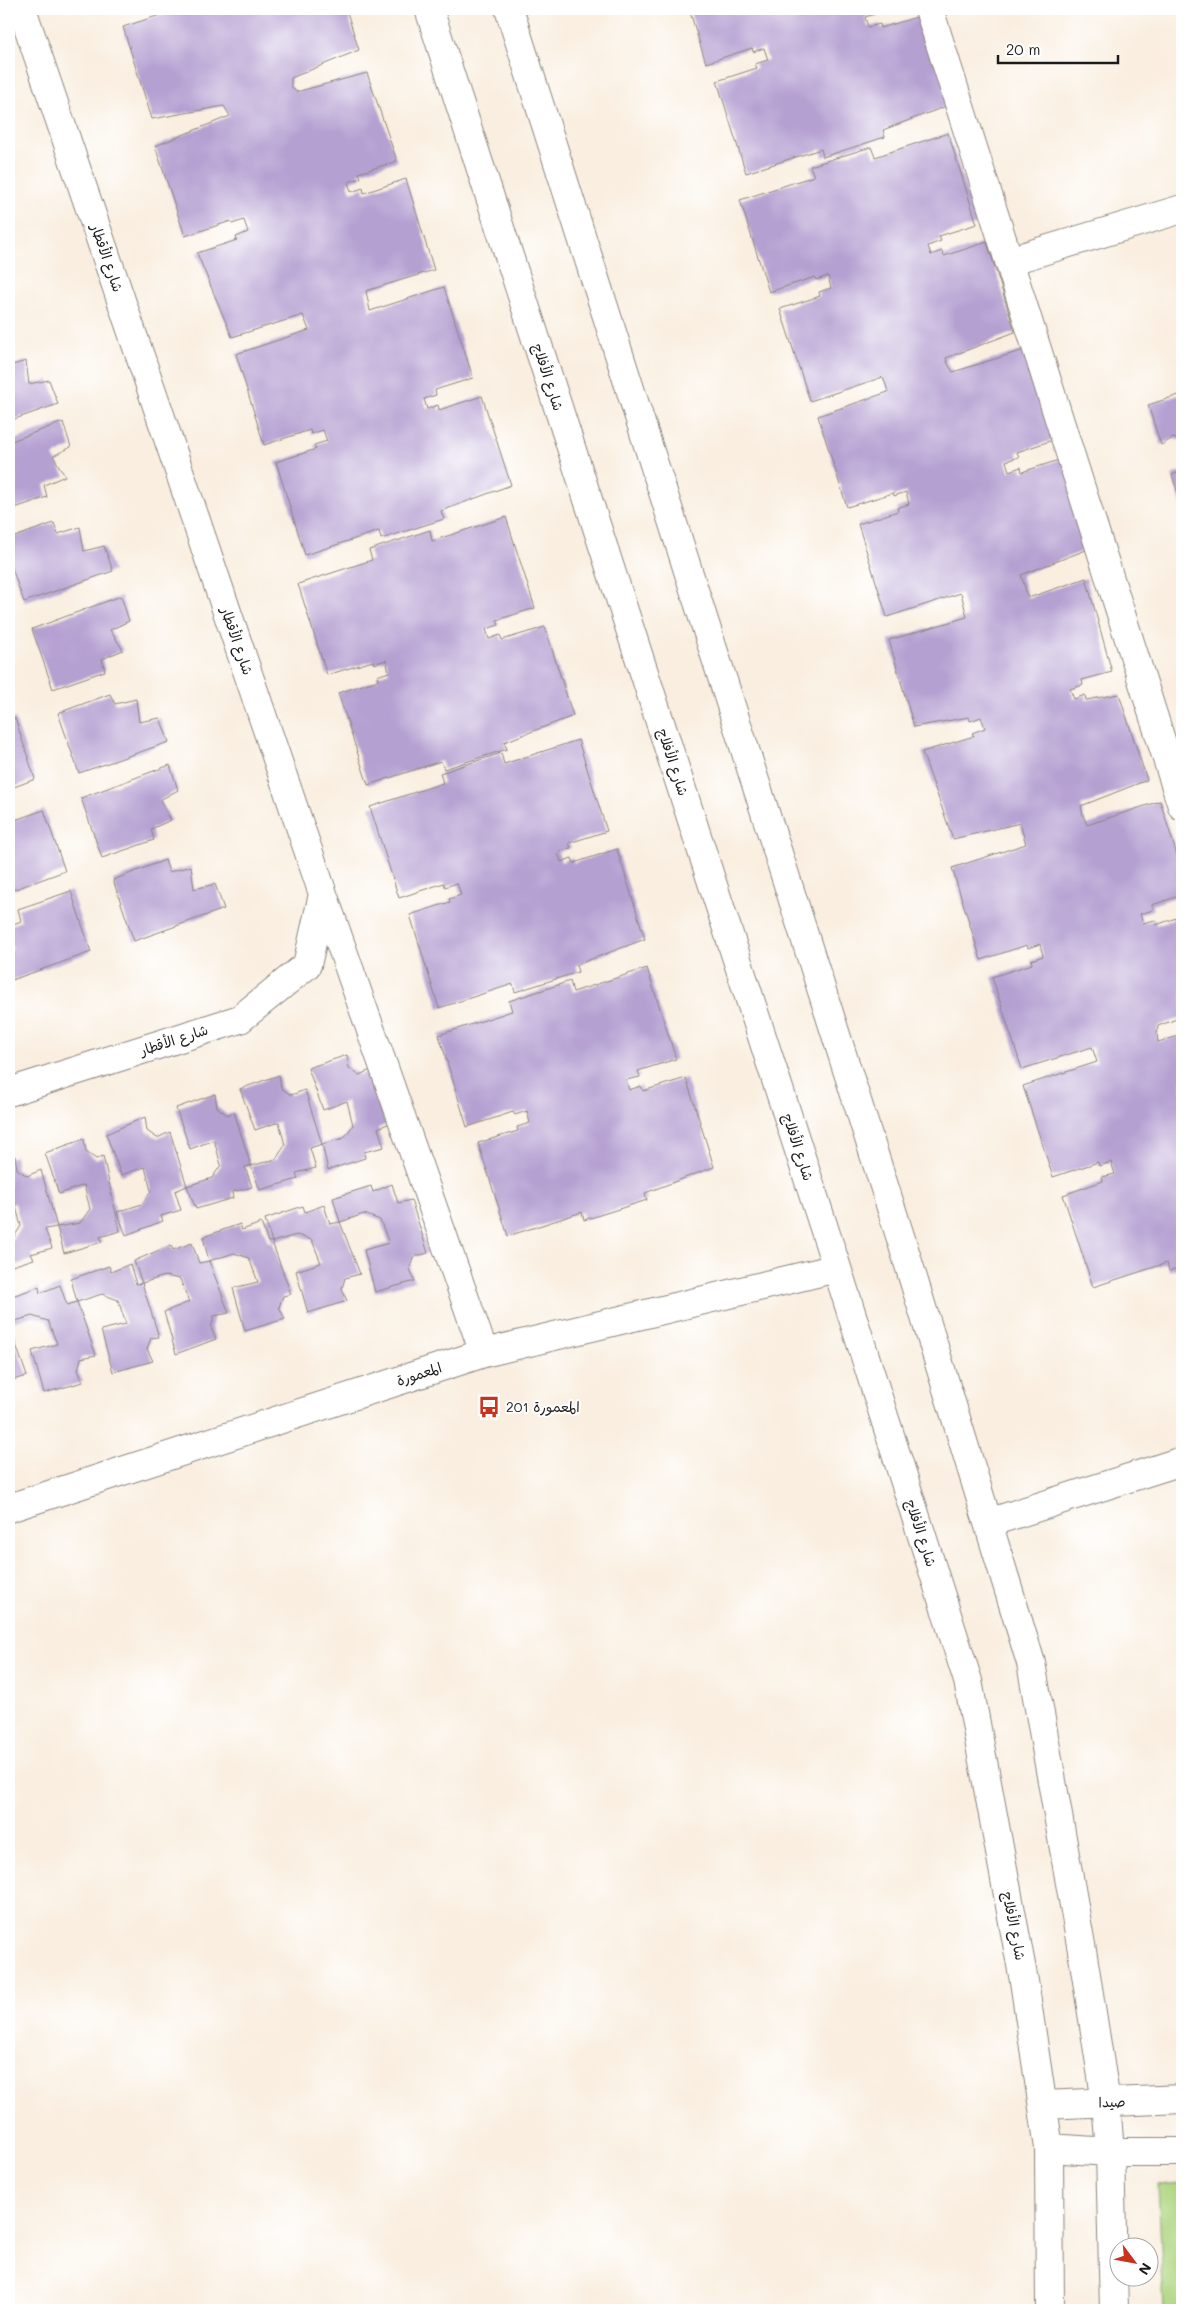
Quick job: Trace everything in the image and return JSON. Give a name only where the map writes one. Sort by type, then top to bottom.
[{"type":"street","name":"شارع الأقطار","points":[[9,1092],[240,1019],[307,965],[323,894],[22,9]]},
{"type":"street","name":"شارع الأفلاج","points":[[430,9],[837,1268],[968,1681],[1024,1981],[1049,2148],[1050,2310]]},
{"type":"street","points":[[509,9],[901,1239],[1031,1664],[1084,1962],[1106,2102],[1110,2152],[1114,2310]]},
{"type":"street","points":[[929,9],[1182,806]]},
{"type":"street","points":[[1009,261],[1182,209]]},
{"type":"street","points":[[323,894],[484,1353]]},
{"type":"street","name":"المعمورة","points":[[9,1508],[484,1353],[837,1268]]},
{"type":"street","points":[[988,1522],[1182,1461]]},
{"type":"street","name":"صيدا","points":[[1043,2105],[1182,2099]]},
{"type":"street","points":[[1049,2148],[1110,2152],[1182,2152]]},
{"type":"green space","points":[[1182,2184],[1182,2310],[1164,2310],[1158,2186]]},
{"type":"building","points":[[346,9],[359,50],[291,78],[291,86],[296,92],[367,73],[397,161],[359,173],[361,178],[348,182],[351,192],[363,188],[364,193],[406,179],[434,270],[366,291],[370,311],[444,287],[473,378],[435,390],[436,395],[424,399],[427,409],[438,405],[439,410],[482,396],[511,485],[441,511],[444,519],[381,539],[379,531],[305,555],[276,462],[316,449],[314,445],[327,441],[323,430],[311,434],[310,430],[264,445],[236,354],[309,330],[303,315],[232,337],[197,253],[237,240],[236,237],[248,232],[244,220],[232,224],[231,221],[185,236],[155,146],[230,116],[224,106],[152,119],[123,27],[163,14],[162,10]]},
{"type":"building","points":[[689,9],[876,9],[878,13],[865,17],[868,27],[880,24],[881,28],[923,15],[952,104],[883,130],[885,137],[823,157],[821,149],[746,173],[717,81],[757,68],[755,64],[768,60],[764,48],[753,52],[752,48],[706,63]]},
{"type":"building","points":[[948,133],[977,224],[939,236],[941,241],[928,246],[931,255],[942,251],[944,256],[987,242],[1015,332],[946,358],[953,372],[1027,349],[1056,439],[1017,452],[1019,457],[1006,461],[1009,471],[1021,467],[1022,472],[1065,458],[1094,547],[1021,575],[1028,598],[1086,578],[1112,672],[1082,680],[1083,685],[1070,689],[1074,699],[1085,695],[1086,700],[1119,694],[1147,780],[1081,806],[1083,815],[1087,825],[1160,801],[1182,871],[1182,895],[1152,905],[1153,910],[1140,914],[1143,923],[1155,920],[1156,925],[1182,916],[1182,1017],[1158,1026],[1157,1033],[1158,1042],[1182,1035],[1182,1267],[1169,1271],[1167,1263],[1093,1287],[1063,1195],[1103,1181],[1102,1177],[1115,1174],[1111,1162],[1099,1166],[1098,1162],[1053,1177],[1023,1086],[1097,1062],[1092,1047],[1022,1069],[992,977],[1032,964],[1031,960],[1043,956],[1040,944],[1028,948],[1027,945],[981,960],[952,868],[1026,844],[1020,823],[953,839],[922,752],[974,736],[972,733],[985,728],[981,717],[970,721],[969,717],[914,727],[889,640],[967,617],[961,593],[887,617],[858,524],[898,511],[897,508],[909,504],[906,492],[894,496],[893,493],[847,507],[818,416],[888,392],[886,385],[883,377],[810,401],[780,309],[820,296],[819,292],[831,288],[828,276],[816,280],[815,277],[769,292],[740,200],[814,176],[810,166],[871,147],[875,157]]},
{"type":"building","points":[[9,265],[13,277],[9,279]]},
{"type":"building","points":[[26,361],[29,384],[49,380],[58,404],[9,421],[9,366]]},
{"type":"building","points":[[1182,394],[1182,441],[1173,438],[1161,445],[1148,405]]},
{"type":"building","points":[[63,422],[71,447],[53,456],[65,476],[44,485],[47,497],[9,510],[9,442]]},
{"type":"building","points":[[1182,471],[1182,506],[1172,475]]},
{"type":"building","points":[[506,517],[535,608],[497,620],[499,625],[486,629],[489,639],[500,635],[502,640],[545,627],[573,716],[504,742],[507,749],[444,769],[441,761],[368,785],[338,693],[378,680],[377,676],[389,672],[386,660],[374,664],[373,661],[327,675],[298,584],[372,560],[369,550],[430,530],[432,541]]},
{"type":"building","points":[[54,523],[58,534],[80,527],[84,551],[104,546],[113,571],[24,602],[9,560],[9,539]]},
{"type":"building","points":[[121,596],[129,621],[110,630],[123,650],[102,659],[105,671],[53,689],[32,629]]},
{"type":"building","points":[[110,694],[115,704],[136,699],[139,722],[160,718],[169,742],[79,773],[58,713]]},
{"type":"building","points":[[15,718],[35,779],[9,789],[9,720]]},
{"type":"building","points":[[578,740],[607,831],[569,843],[571,848],[558,852],[561,862],[572,858],[574,863],[617,849],[645,939],[576,965],[578,972],[515,992],[513,984],[439,1008],[410,915],[450,902],[449,899],[461,895],[457,883],[445,887],[444,883],[399,898],[370,807],[443,783],[440,773],[501,753],[504,764]]},
{"type":"building","points":[[170,765],[178,790],[160,800],[171,820],[151,829],[154,840],[102,858],[81,798]]},
{"type":"building","points":[[44,810],[65,871],[13,890],[9,878],[9,822]]},
{"type":"building","points":[[165,860],[169,872],[191,866],[194,889],[215,884],[224,909],[134,941],[113,880]]},
{"type":"building","points":[[71,891],[91,952],[9,981],[9,951],[13,949],[9,943],[9,926],[21,921],[18,909]]},
{"type":"building","points":[[647,968],[676,1059],[638,1071],[640,1077],[626,1080],[629,1090],[641,1086],[643,1091],[686,1078],[714,1167],[645,1193],[647,1200],[584,1220],[582,1212],[508,1236],[478,1143],[518,1131],[517,1127],[530,1123],[527,1111],[515,1115],[513,1112],[467,1127],[439,1035],[512,1011],[509,1001],[570,981],[573,992]]},
{"type":"building","points":[[347,1055],[349,1068],[359,1075],[373,1069],[390,1123],[378,1128],[384,1147],[364,1152],[365,1158],[328,1170],[322,1144],[344,1138],[353,1125],[347,1101],[323,1110],[308,1068]]},
{"type":"building","points":[[279,1075],[281,1088],[291,1095],[305,1090],[322,1144],[310,1148],[316,1168],[296,1173],[298,1179],[260,1190],[251,1166],[276,1159],[285,1145],[279,1122],[255,1130],[240,1089]]},
{"type":"building","points":[[215,1094],[217,1107],[227,1115],[234,1112],[251,1166],[245,1167],[252,1187],[232,1192],[233,1198],[196,1209],[187,1186],[212,1178],[221,1165],[214,1140],[190,1149],[176,1108]]},
{"type":"building","points":[[145,1117],[147,1131],[157,1138],[170,1132],[187,1186],[175,1191],[181,1210],[161,1216],[163,1221],[126,1235],[117,1212],[142,1204],[151,1191],[145,1167],[121,1175],[106,1134]]},
{"type":"building","points":[[84,1139],[86,1152],[96,1159],[103,1156],[120,1231],[100,1237],[102,1242],[64,1253],[57,1227],[80,1223],[90,1209],[84,1185],[59,1194],[45,1153]]},
{"type":"building","points":[[15,1156],[17,1169],[27,1176],[41,1170],[57,1227],[45,1229],[52,1248],[31,1254],[34,1259],[9,1267],[9,1241],[12,1240],[21,1226],[15,1203],[9,1205],[9,1158]]},
{"type":"building","points":[[392,1184],[398,1203],[411,1200],[428,1253],[413,1257],[410,1269],[415,1281],[375,1292],[364,1250],[389,1243],[380,1220],[364,1214],[340,1222],[333,1198],[371,1186],[373,1192]]},
{"type":"building","points":[[324,1205],[330,1224],[340,1222],[360,1274],[345,1278],[342,1289],[347,1301],[308,1313],[296,1271],[321,1263],[312,1240],[297,1235],[272,1242],[265,1219],[303,1206],[305,1212]]},
{"type":"building","points":[[261,1223],[268,1242],[272,1242],[291,1294],[283,1296],[279,1307],[285,1319],[245,1331],[233,1288],[258,1282],[249,1258],[234,1253],[209,1261],[203,1237],[240,1224],[242,1230]]},
{"type":"building","points":[[192,1243],[199,1263],[209,1261],[229,1313],[214,1316],[211,1328],[216,1339],[176,1354],[164,1312],[189,1302],[180,1279],[165,1276],[142,1283],[134,1261],[171,1245],[173,1250]]},
{"type":"building","points":[[130,1264],[136,1284],[142,1283],[159,1337],[151,1338],[147,1349],[153,1361],[113,1372],[101,1330],[126,1324],[118,1300],[102,1294],[77,1302],[71,1279],[109,1266],[111,1272]]},
{"type":"building","points":[[60,1285],[67,1305],[77,1302],[96,1355],[81,1358],[78,1370],[83,1382],[44,1393],[32,1351],[57,1344],[48,1321],[32,1316],[9,1323],[9,1297],[39,1287],[40,1293]]},
{"type":"building","points":[[9,1325],[27,1376],[12,1380],[9,1388]]},
{"type":"building","points":[[9,1393],[14,1404],[9,1405]]},
{"type":"place","name":"المعمورة 201","points":[[489,1407]]}]
